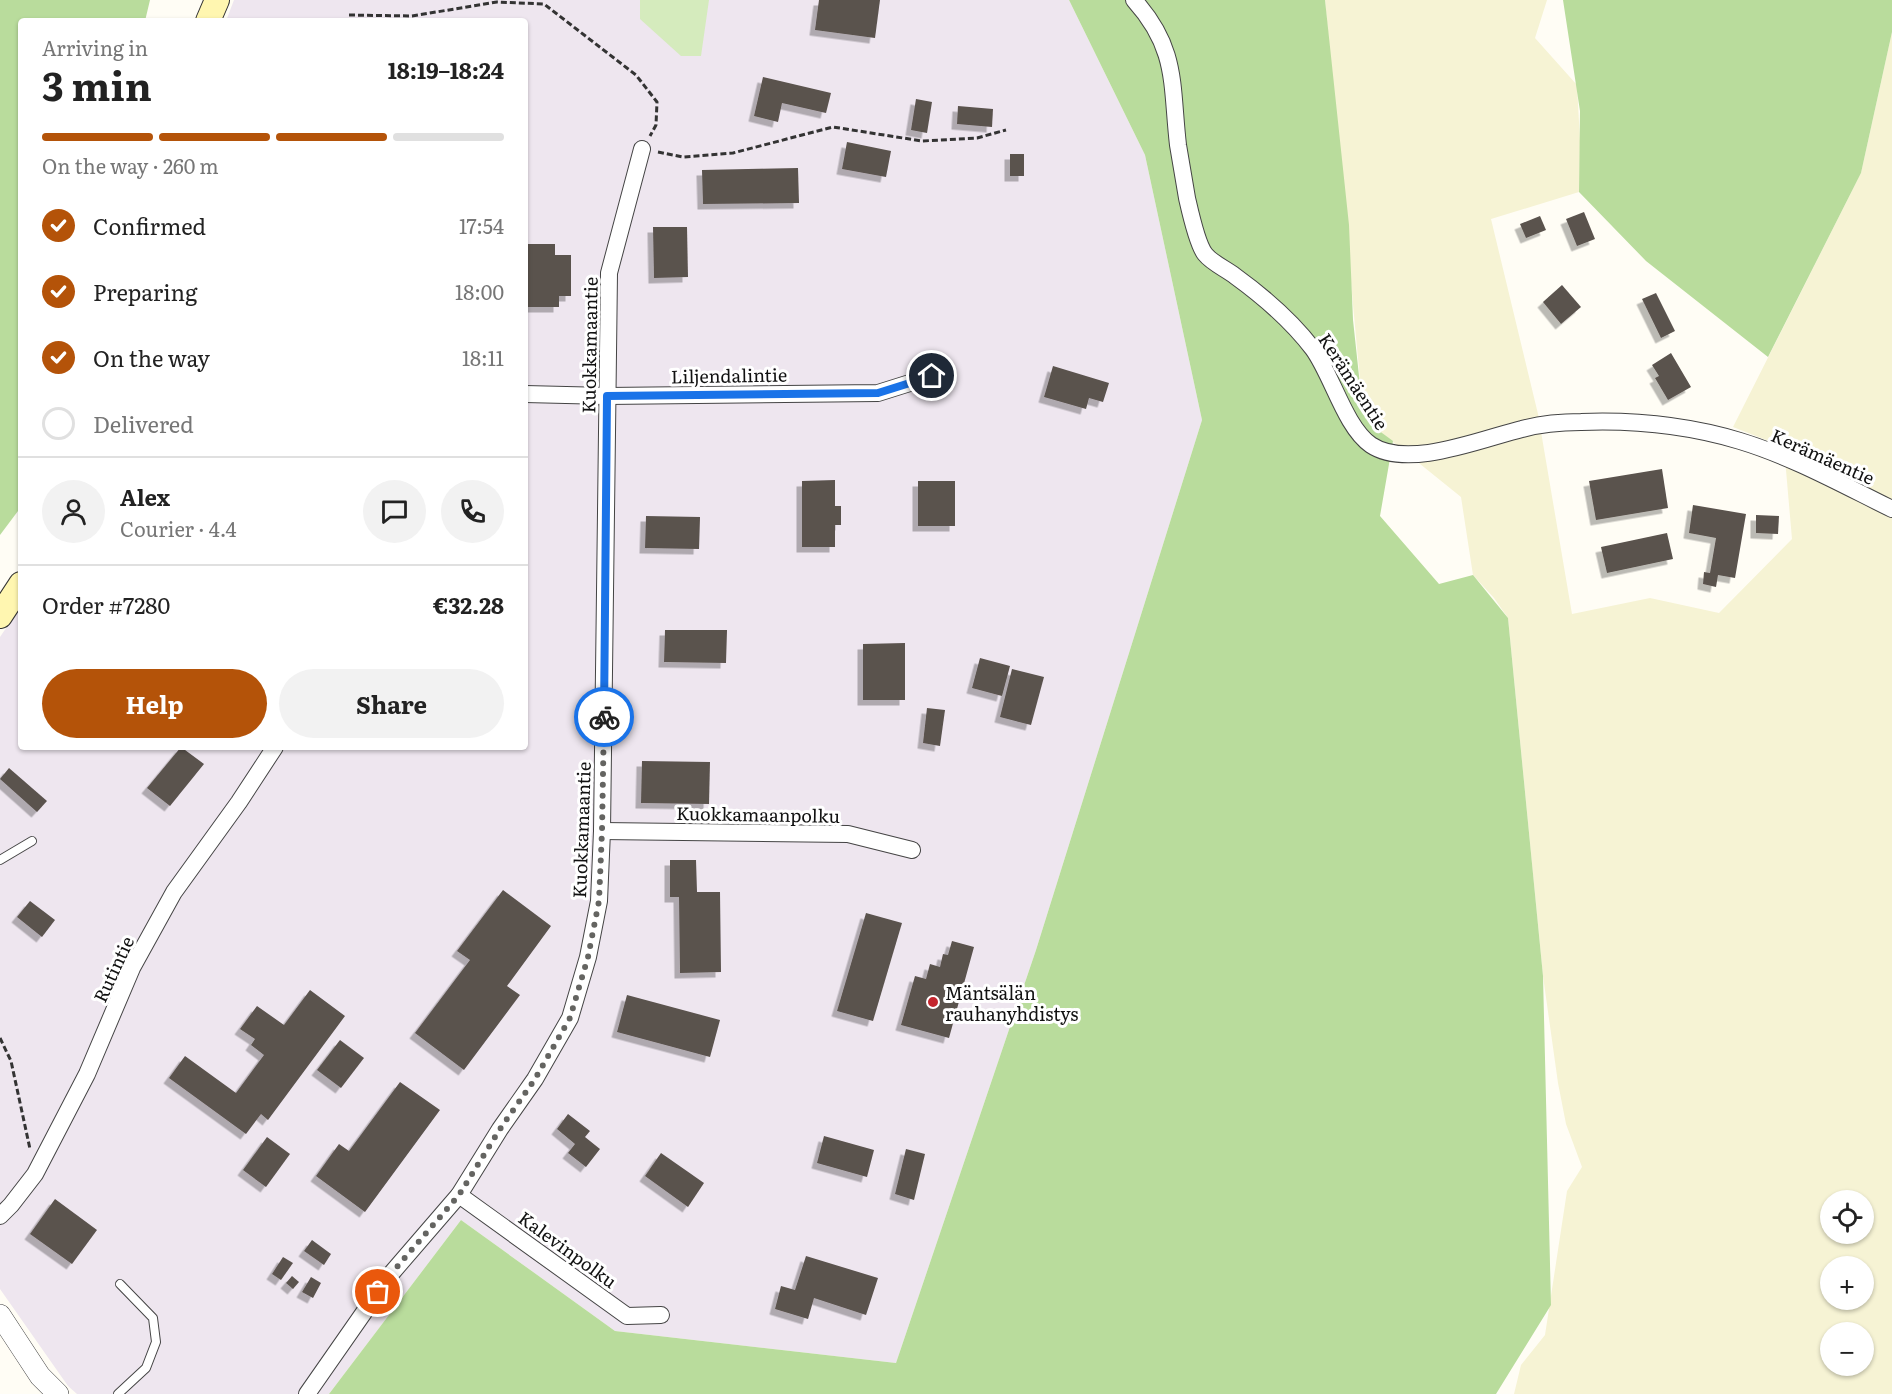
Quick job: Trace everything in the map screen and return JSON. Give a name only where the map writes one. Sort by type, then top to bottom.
[{"type":"main road","points":[[209,18],[217,0]]},
{"type":"main road","points":[[0,616],[18,589]]},
{"type":"street","name":"Kerämäentie","points":[[1134,0],[1148,16],[1167,52],[1173,81],[1178,146],[1191,216],[1204,254],[1277,308],[1314,350],[1352,421],[1371,445],[1386,451],[1417,455],[1462,446],[1524,428],[1579,422],[1628,422],[1692,430],[1740,441],[1784,458],[1892,509]]},
{"type":"street","name":"Kuokkamaantie","points":[[307,1394],[390,1275],[459,1195],[500,1129],[535,1079],[570,1018],[588,957],[599,901],[602,831],[609,273],[642,149]]},
{"type":"street","name":"Liljendalintie","points":[[528,394],[607,396],[878,393],[932,376]]},
{"type":"street","name":"Rutintie","points":[[0,1216],[35,1174],[87,1074],[132,968],[174,892],[239,802],[273,750]]},
{"type":"street","name":"Kuokkamaanpolku","points":[[602,831],[848,834],[912,850]]},
{"type":"street","name":"Kalevinpolku","points":[[459,1195],[627,1316],[661,1315]]},
{"type":"street","points":[[0,1315],[40,1376],[58,1394]]},
{"type":"lane","points":[[0,860],[32,841]]},
{"type":"lane","points":[[118,1394],[146,1368],[156,1342],[153,1318],[120,1284]]},
{"type":"path","points":[[350,15],[412,16],[496,2],[544,4],[636,75],[657,102],[656,125],[642,149],[683,158],[733,153],[833,127],[922,141],[977,138],[1006,130]]},
{"type":"path","points":[[0,1038],[10,1061],[35,1174]]},
{"type":"shaded area","points":[[234,0],[1069,0],[1145,155],[1202,420],[1036,950],[896,1363],[615,1331],[461,1220],[329,1394],[77,1394],[68,1386],[0,1289],[0,637],[18,610],[18,750],[528,750],[528,18],[227,18]]},
{"type":"shaded area","points":[[1325,0],[1547,0],[1535,38],[1577,85],[1580,141],[1579,192],[1491,219],[1538,414],[1572,614],[1650,598],[1719,613],[1792,539],[1784,447],[1733,427],[1861,173],[1892,32],[1892,1394],[1514,1394],[1521,1365],[1545,1335],[1567,1191],[1582,1167],[1566,1124],[1543,976],[1508,618],[1473,575],[1461,497],[1378,430],[1363,413]]},
{"type":"green space","points":[[0,0],[150,0],[146,18],[18,18],[18,511],[0,535]]},
{"type":"green space","points":[[640,0],[709,0],[701,56],[681,56],[640,19]]},
{"type":"green space","points":[[1069,0],[1325,0],[1349,225],[1353,320],[1363,413],[1378,430],[1393,441],[1380,516],[1439,584],[1473,575],[1508,618],[1543,976],[1551,1305],[1496,1394],[329,1394],[461,1220],[615,1331],[896,1363],[1036,950],[1202,420],[1145,155]]},
{"type":"green space","points":[[1563,0],[1892,0],[1892,32],[1861,173],[1768,357],[1646,261],[1579,192],[1580,111]]},
{"type":"building","points":[[819,0],[880,0],[875,38],[815,30]]},
{"type":"building","points":[[763,77],[831,93],[826,113],[782,103],[778,122],[754,116]]},
{"type":"building","points":[[916,99],[932,102],[927,133],[911,130]]},
{"type":"building","points":[[958,106],[993,109],[992,127],[957,124]]},
{"type":"building","points":[[847,142],[891,151],[886,177],[842,169]]},
{"type":"building","points":[[1010,154],[1024,154],[1024,176],[1010,176]]},
{"type":"building","points":[[798,168],[799,203],[703,204],[702,170]]},
{"type":"building","points":[[1584,212],[1595,239],[1577,246],[1566,219]]},
{"type":"building","points":[[1540,216],[1546,230],[1526,238],[1520,224]]},
{"type":"building","points":[[653,227],[687,227],[688,277],[654,278]]},
{"type":"building","points":[[528,244],[555,244],[555,255],[571,255],[571,296],[559,296],[559,307],[528,307]]},
{"type":"building","points":[[1562,285],[1581,307],[1561,324],[1543,302]]},
{"type":"building","points":[[1656,293],[1675,331],[1661,338],[1642,299]]},
{"type":"building","points":[[1671,353],[1691,387],[1668,400],[1655,378],[1659,376],[1652,365]]},
{"type":"building","points":[[1053,366],[1109,383],[1103,402],[1089,398],[1086,409],[1044,397]]},
{"type":"building","points":[[1662,469],[1668,508],[1596,520],[1589,481]]},
{"type":"building","points":[[835,480],[835,506],[841,506],[841,525],[835,525],[835,547],[802,547],[802,481]]},
{"type":"building","points":[[918,481],[955,481],[955,526],[918,526]]},
{"type":"building","points":[[1693,505],[1746,514],[1735,578],[1718,575],[1716,587],[1703,584],[1704,572],[1710,573],[1716,538],[1689,533]]},
{"type":"building","points":[[1756,515],[1779,516],[1778,534],[1756,533]]},
{"type":"building","points":[[646,516],[700,517],[699,549],[645,548]]},
{"type":"building","points":[[1667,533],[1673,559],[1607,573],[1601,547]]},
{"type":"building","points":[[665,630],[727,630],[726,663],[664,662]]},
{"type":"building","points":[[905,643],[905,700],[863,700],[863,644]]},
{"type":"building","points":[[980,658],[1010,666],[1002,696],[972,688]]},
{"type":"building","points":[[1012,669],[1044,677],[1031,725],[1000,717]]},
{"type":"building","points":[[927,708],[945,710],[940,746],[923,743]]},
{"type":"building","points":[[179,750],[185,750],[204,764],[170,806],[147,788]]},
{"type":"building","points":[[642,761],[710,762],[709,804],[641,803]]},
{"type":"building","points":[[9,768],[47,801],[37,812],[0,779]]},
{"type":"building","points":[[670,860],[696,860],[697,892],[720,892],[721,972],[680,973],[679,897],[670,897]]},
{"type":"building","points":[[503,890],[551,926],[507,986],[520,995],[464,1070],[415,1033],[470,960],[457,951]]},
{"type":"building","points":[[30,901],[55,920],[42,937],[17,917]]},
{"type":"building","points":[[866,913],[902,923],[873,1021],[837,1011]]},
{"type":"building","name":"Mäntsälän rauhanyhdistys","points":[[952,941],[974,947],[949,1038],[901,1025],[915,976],[926,979],[930,964],[940,967],[943,954],[948,955]]},
{"type":"building","points":[[310,990],[345,1016],[268,1120],[261,1114],[246,1134],[169,1078],[185,1056],[236,1093],[264,1055],[251,1045],[255,1039],[240,1029],[257,1006],[284,1025]]},
{"type":"building","points":[[627,995],[720,1020],[710,1057],[617,1032]]},
{"type":"building","points":[[340,1040],[364,1058],[341,1088],[317,1070]]},
{"type":"building","points":[[400,1082],[440,1110],[365,1212],[316,1176],[339,1144],[349,1151]]},
{"type":"building","points":[[568,1114],[590,1131],[585,1137],[600,1149],[586,1167],[568,1153],[575,1144],[557,1129]]},
{"type":"building","points":[[824,1136],[874,1150],[867,1177],[817,1163]]},
{"type":"building","points":[[267,1137],[290,1154],[266,1187],[243,1170]]},
{"type":"building","points":[[906,1149],[925,1154],[914,1200],[895,1194]]},
{"type":"building","points":[[661,1153],[704,1183],[688,1207],[645,1176]]},
{"type":"building","points":[[55,1199],[97,1230],[72,1264],[30,1234]]},
{"type":"building","points":[[312,1240],[331,1254],[324,1265],[304,1251]]},
{"type":"building","points":[[806,1256],[878,1278],[866,1315],[814,1298],[808,1319],[775,1309],[781,1286],[795,1290]]},
{"type":"building","points":[[283,1257],[293,1263],[281,1280],[272,1274]]},
{"type":"building","points":[[292,1276],[299,1282],[293,1289],[286,1283]]},
{"type":"building","points":[[311,1277],[321,1283],[313,1298],[302,1292]]},
{"type":"way so far","points":[[378,1292],[459,1195],[500,1129],[535,1079],[570,1018],[588,957],[599,901],[604,717]]},
{"type":"place","name":"Mäntsälän rauhanyhdistys","points":[[933,1002]]},
{"type":"route","points":[[604,717],[607,396],[878,393],[932,376]]}]
